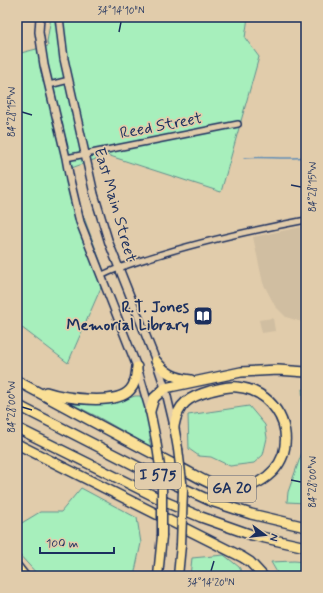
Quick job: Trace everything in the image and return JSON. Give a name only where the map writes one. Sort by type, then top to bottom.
[{"type":"highway","points":[[156,361],[170,376],[201,380]]},
{"type":"highway","points":[[17,381],[58,396],[78,399],[107,399],[121,397],[129,392],[134,386],[137,367]]},
{"type":"highway","points":[[150,411],[154,398],[165,388],[255,371],[278,370],[306,372]]},
{"type":"highway","name":"GA 20","points":[[17,381],[136,445],[206,481],[225,488],[245,487],[264,479],[276,468],[283,454],[285,437],[279,414],[269,400],[248,389],[231,387],[193,397],[178,410],[174,426]]},
{"type":"highway","name":"I 575","points":[[17,405],[148,472],[211,500],[250,514],[306,527]]},
{"type":"highway","name":"I 575","points":[[17,428],[168,503],[200,517],[252,535],[306,547]]},
{"type":"highway","points":[[17,444],[242,557],[250,562],[263,576]]},
{"type":"highway","points":[[17,567],[24,576]]},
{"type":"main road","name":"East Main Street","points":[[40,17],[39,32],[44,65],[80,222],[137,367],[150,411],[162,480],[162,536],[158,576]]},
{"type":"main road","name":"East Main Street","points":[[59,17],[64,59],[94,194],[118,268],[156,361],[165,388],[174,426],[183,490],[178,576]]},
{"type":"street","points":[[49,85],[69,80]]},
{"type":"street","name":"Reed Street","points":[[66,158],[238,124]]},
{"type":"street","points":[[101,276],[118,268],[183,247],[231,235],[306,220]]},
{"type":"shaded area","points":[[306,226],[305,323],[286,317],[275,306],[263,283],[253,237]]},
{"type":"shaded area","points":[[273,318],[275,331],[262,333],[259,320]]},
{"type":"green space","points":[[51,17],[248,17],[245,38],[259,57],[221,192],[107,155],[66,170],[106,276],[68,363],[17,324],[17,54],[48,46],[47,42]]},
{"type":"green space","points":[[302,389],[306,390],[306,441]]},
{"type":"green space","points":[[135,396],[143,396],[152,439],[149,439],[151,447],[98,417],[64,400],[120,401]]},
{"type":"green space","points":[[249,406],[265,425],[267,438],[263,455],[254,463],[230,466],[211,457],[199,456],[189,449],[188,415]]},
{"type":"green space","points":[[306,441],[306,503],[287,502],[288,492]]},
{"type":"green space","points":[[81,488],[137,518],[141,543],[134,576],[39,576],[17,552],[17,534],[20,524],[40,512],[61,512]]},
{"type":"green space","points":[[224,555],[239,567],[244,576],[190,576],[192,558]]},
{"type":"green space","points":[[271,562],[306,562],[306,576],[279,576]]},
{"type":"waterway","points":[[244,158],[306,157]]},
{"type":"place","name":"R.T. Jones Memorial Library","points":[[203,316]]}]
